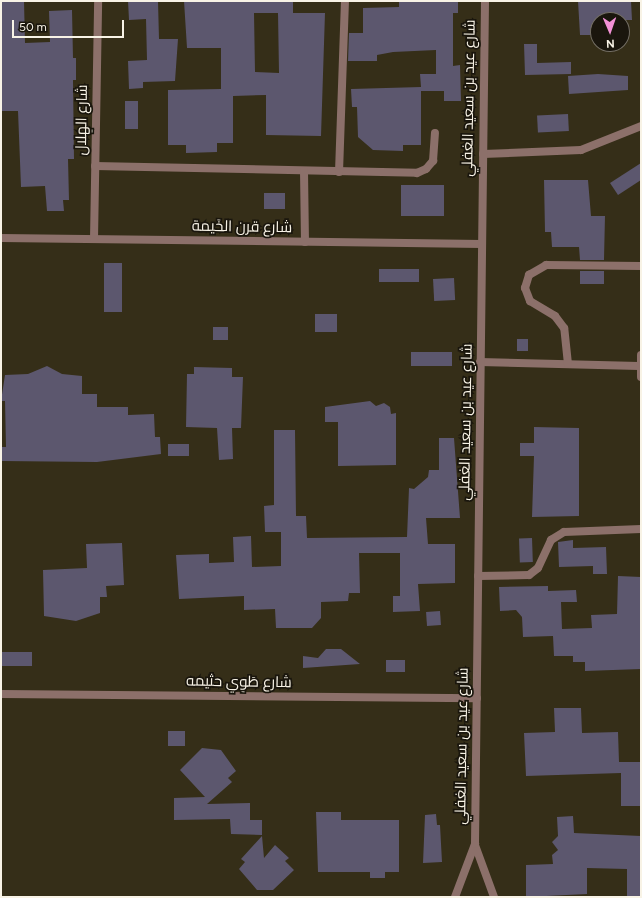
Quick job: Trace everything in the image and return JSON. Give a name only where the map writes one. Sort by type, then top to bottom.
[{"type":"street","name":"شارع الهِلال","points":[[94,239],[98,1]]},
{"type":"street","points":[[339,172],[345,1]]},
{"type":"street","name":"شارع عيد بن سعيد الغفلي","points":[[455,897],[475,844],[484,1]]},
{"type":"street","points":[[483,154],[582,150],[641,126]]},
{"type":"street","points":[[95,166],[339,172],[422,172],[432,160],[435,133]]},
{"type":"street","points":[[304,171],[305,242]]},
{"type":"street","name":"شارع قرن الخَيمة","points":[[1,238],[482,244]]},
{"type":"street","points":[[568,364],[564,328],[555,316],[530,301],[525,288],[529,275],[546,265],[641,266]]},
{"type":"street","points":[[641,355],[639,366],[641,377]]},
{"type":"street","points":[[480,362],[639,366]]},
{"type":"street","points":[[478,576],[529,575],[538,568],[551,540],[564,532],[641,529]]},
{"type":"street","name":"شارع طَوِي حثيمه","points":[[1,694],[477,698]]},
{"type":"street","name":"شارع عيد بن سعيد الغفلي","points":[[475,844],[494,897]]},
{"type":"building","points":[[1,1],[24,1],[25,43],[50,42],[49,11],[72,10],[73,58],[76,58],[76,80],[73,80],[74,159],[68,159],[69,200],[63,200],[64,211],[47,211],[45,186],[21,187],[18,111],[1,111]]},
{"type":"building","points":[[128,1],[158,1],[159,39],[178,39],[175,81],[143,82],[143,88],[129,89],[128,61],[147,60],[146,19],[129,20]]},
{"type":"building","points":[[184,1],[293,1],[293,13],[325,13],[321,136],[266,135],[266,95],[233,96],[233,143],[217,143],[217,152],[186,153],[186,145],[168,145],[168,90],[221,89],[221,48],[187,48]],"holes":[[[254,13],[278,13],[279,73],[255,72]]]},
{"type":"building","points":[[399,1],[458,1],[458,13],[453,13],[453,66],[460,65],[461,101],[444,101],[444,91],[421,91],[421,145],[403,145],[403,151],[373,150],[358,137],[357,107],[352,107],[351,89],[421,87],[420,74],[436,74],[436,50],[393,52],[377,55],[377,61],[348,61],[349,33],[363,33],[363,8],[399,7]]},
{"type":"building","points":[[578,1],[631,1],[632,20],[630,20],[630,12],[590,12],[590,35],[580,35]]},
{"type":"building","points":[[524,44],[537,44],[537,63],[571,62],[571,74],[525,75]]},
{"type":"building","points":[[598,74],[628,76],[628,90],[569,94],[568,76]]},
{"type":"building","points":[[125,101],[138,101],[138,129],[125,129]]},
{"type":"building","points":[[568,114],[569,131],[538,133],[537,116]]},
{"type":"building","points":[[641,163],[641,180],[618,195],[610,183]]},
{"type":"building","points":[[544,180],[588,180],[591,216],[605,216],[604,260],[580,260],[579,247],[552,247],[551,232],[545,232]]},
{"type":"building","points":[[401,185],[444,185],[444,216],[401,216]]},
{"type":"building","points":[[264,193],[285,193],[285,209],[264,209]]},
{"type":"building","points":[[104,263],[122,263],[122,312],[104,312]]},
{"type":"building","points":[[379,269],[419,269],[419,282],[379,282]]},
{"type":"building","points":[[580,271],[604,271],[604,284],[580,284]]},
{"type":"building","points":[[454,278],[455,300],[434,301],[433,279]]},
{"type":"building","points":[[315,314],[337,314],[337,332],[315,332]]},
{"type":"building","points":[[213,327],[228,327],[228,340],[213,340]]},
{"type":"building","points":[[517,339],[528,339],[528,351],[517,351]]},
{"type":"building","points":[[411,352],[452,352],[452,366],[411,366]]},
{"type":"building","points":[[47,366],[62,374],[82,376],[82,394],[97,394],[97,407],[128,407],[128,415],[154,414],[155,437],[160,437],[161,454],[97,462],[1,461],[1,447],[6,447],[5,401],[1,401],[5,375],[28,374]]},
{"type":"building","points":[[194,367],[232,368],[232,377],[243,377],[241,428],[232,428],[233,459],[219,460],[217,428],[186,427],[187,374],[194,374]]},
{"type":"building","points":[[370,401],[376,406],[384,403],[390,407],[391,414],[396,413],[396,465],[338,466],[338,422],[325,422],[325,407]]},
{"type":"building","points":[[534,427],[579,428],[579,516],[532,517],[534,456],[520,456],[520,443],[534,443]]},
{"type":"building","points":[[274,430],[295,430],[296,516],[306,516],[307,538],[407,537],[409,488],[414,489],[428,477],[429,470],[439,470],[439,438],[454,438],[460,518],[426,518],[428,544],[455,544],[455,583],[418,584],[420,611],[393,612],[393,596],[400,596],[400,553],[359,553],[360,593],[349,593],[348,601],[321,602],[321,618],[312,628],[276,628],[275,609],[244,610],[244,596],[179,599],[176,555],[209,554],[209,563],[234,562],[233,537],[251,536],[252,567],[281,566],[281,532],[265,532],[264,506],[274,505]]},
{"type":"building","points":[[168,444],[189,444],[189,456],[168,456]]},
{"type":"building","points":[[519,538],[532,538],[533,562],[520,562]]},
{"type":"building","points":[[573,540],[573,548],[606,547],[607,574],[593,574],[593,566],[559,567],[558,542]]},
{"type":"building","points":[[122,543],[124,585],[106,586],[107,597],[100,597],[100,613],[76,621],[44,616],[43,570],[87,568],[86,544]]},
{"type":"building","points":[[618,576],[641,577],[641,669],[585,671],[585,662],[573,662],[573,656],[554,656],[553,636],[523,637],[522,617],[516,610],[500,611],[499,587],[548,586],[548,591],[576,590],[577,602],[561,602],[562,629],[592,628],[591,615],[617,614]]},
{"type":"building","points":[[440,611],[441,625],[427,626],[426,612]]},
{"type":"building","points":[[326,649],[341,649],[360,664],[303,668],[303,656],[318,658]]},
{"type":"building","points":[[1,652],[32,652],[32,666],[1,666]]},
{"type":"building","points":[[386,660],[405,660],[405,672],[386,672]]},
{"type":"building","points":[[554,708],[581,708],[582,733],[618,732],[619,762],[641,762],[641,806],[621,806],[621,773],[526,776],[524,733],[555,732]]},
{"type":"building","points":[[168,731],[185,731],[185,746],[168,746]]},
{"type":"building","points":[[202,748],[221,750],[236,771],[228,778],[232,782],[207,804],[250,803],[250,820],[262,820],[262,835],[231,834],[230,819],[174,820],[174,798],[205,797],[180,770]]},
{"type":"building","points":[[316,812],[341,812],[341,820],[399,820],[399,872],[385,872],[385,878],[370,878],[370,872],[318,872]]},
{"type":"building","points":[[436,814],[437,825],[440,825],[442,862],[423,863],[425,815]]},
{"type":"building","points":[[573,816],[574,833],[641,836],[641,897],[627,897],[627,869],[587,868],[587,894],[526,897],[526,865],[553,864],[552,855],[558,850],[552,842],[558,836],[557,817]]},
{"type":"building","points":[[262,836],[264,858],[275,845],[289,858],[285,861],[294,870],[273,890],[257,890],[239,869],[245,862],[241,859]]}]
